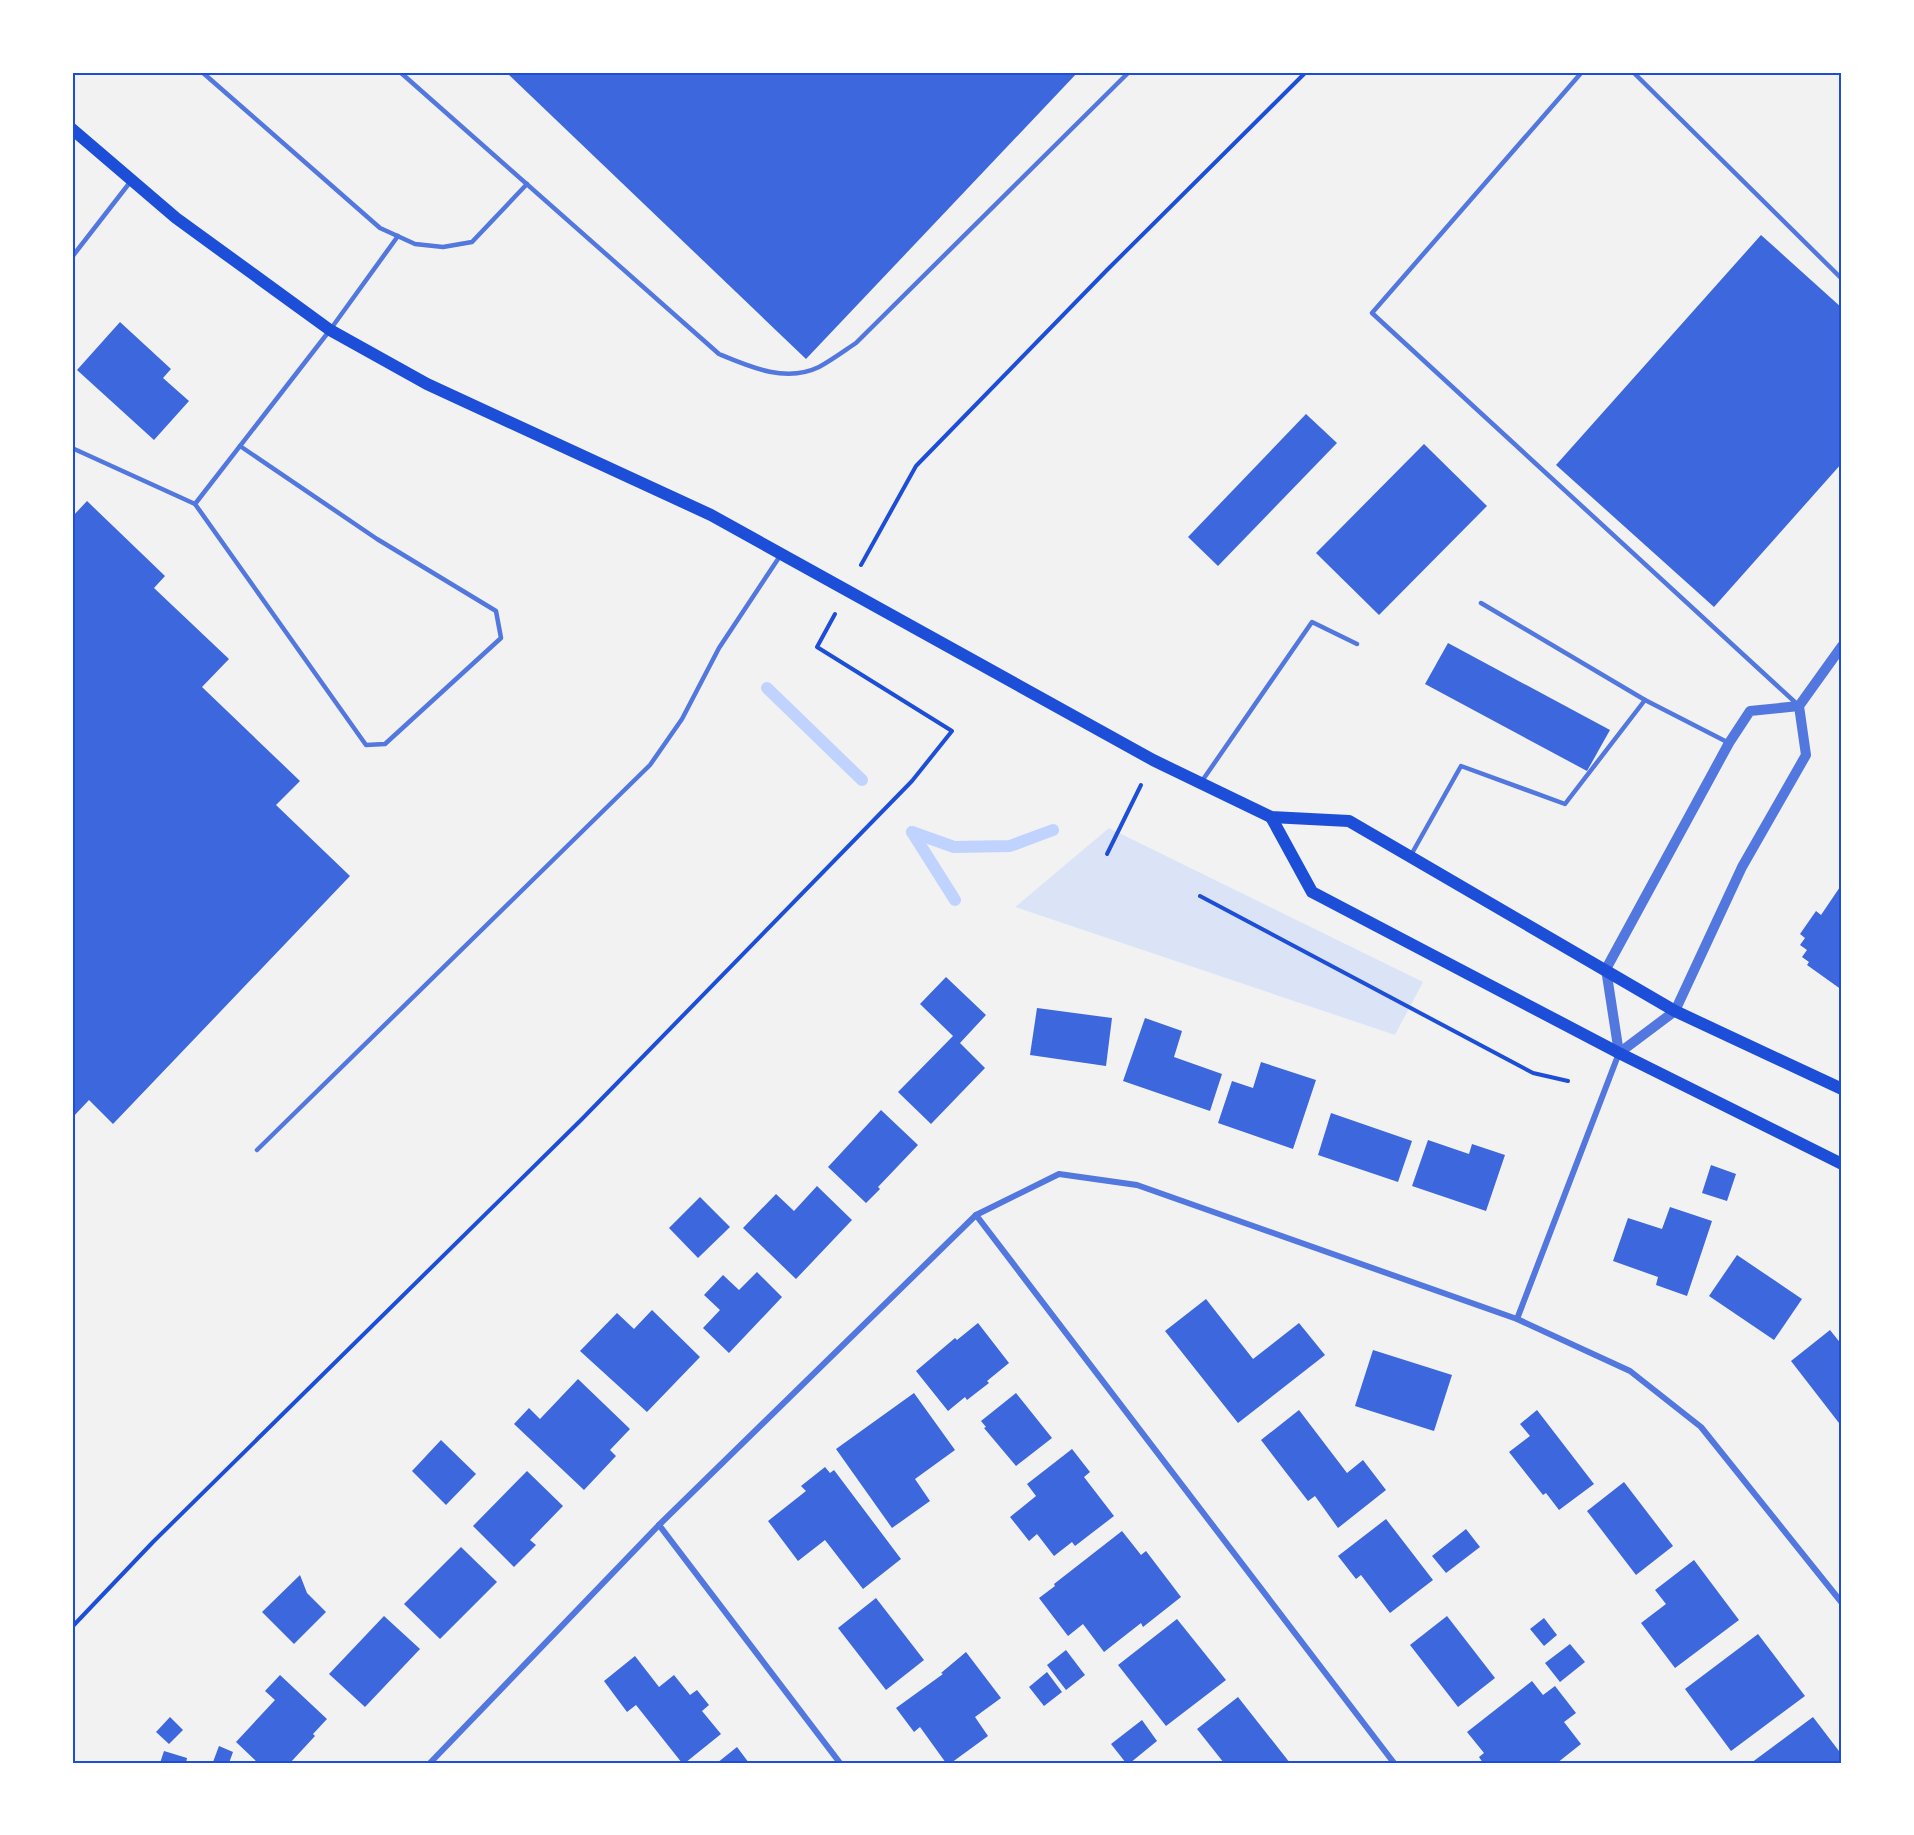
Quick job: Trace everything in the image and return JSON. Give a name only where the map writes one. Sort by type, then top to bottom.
[{"type":"main road","points":[[72,129],[176,218],[330,330],[427,384],[711,515],[1153,760],[1270,818],[1349,822],[1675,1011],[1842,1089]]},
{"type":"main road","points":[[1270,818],[1312,892],[1619,1053],[1842,1164]]},
{"type":"street","points":[[1619,1053],[1675,1011],[1742,867],[1806,755],[1799,706],[1841,650]]},
{"type":"street","points":[[1517,1319],[1619,1053],[1606,969],[1729,743],[1750,711],[1799,706]]},
{"type":"street","points":[[430,1763],[659,1526],[976,1215],[1059,1174],[1137,1185],[1517,1319],[1630,1371],[1701,1427],[1842,1603]]},
{"type":"street","points":[[976,1215],[1394,1763]]},
{"type":"street","points":[[659,1526],[840,1763]]},
{"type":"lane","points":[[202,72],[380,228],[414,244],[443,247],[472,242],[527,184]]},
{"type":"lane","points":[[400,72],[719,354],[757,369],[790,374],[818,368],[856,343],[1129,72]]},
{"type":"lane","points":[[1582,72],[1372,314],[1799,706]]},
{"type":"lane","points":[[1633,72],[1842,279]]},
{"type":"lane","points":[[72,257],[132,180]]},
{"type":"lane","points":[[195,504],[330,330],[398,236]]},
{"type":"lane","points":[[72,448],[195,504],[366,745],[385,744],[501,638],[496,611],[377,539],[240,446]]},
{"type":"lane","points":[[257,1150],[650,765],[682,719],[719,648],[781,554]]},
{"type":"lane","points":[[1481,603],[1646,700],[1729,743]]},
{"type":"lane","points":[[1201,783],[1312,622],[1357,644]]},
{"type":"lane","points":[[1410,857],[1461,766],[1565,804],[1646,700]]},
{"type":"path","points":[[878,532],[916,466],[1107,270],[1306,72]]},
{"type":"path","points":[[72,1628],[153,1542],[590,1110],[912,781],[952,730],[817,647]]},
{"type":"path","points":[[1107,854],[1153,760]]},
{"type":"path","points":[[1200,896],[1533,1073],[1568,1081]]},
{"type":"shaded area","points":[[1109,828],[1423,982],[1395,1035],[1015,907]]},
{"type":"building","points":[[506,72],[1078,72],[806,359]]},
{"type":"building","points":[[1761,235],[1842,308],[1842,463],[1714,607],[1556,465]]},
{"type":"building","points":[[120,322],[171,369],[163,378],[189,401],[154,440],[77,370]]},
{"type":"building","points":[[1306,414],[1337,443],[1218,566],[1188,537]]},
{"type":"building","points":[[1424,444],[1487,506],[1379,615],[1316,553]]},
{"type":"building","points":[[87,501],[165,576],[154,588],[229,659],[202,687],[300,781],[276,805],[350,876],[113,1124],[89,1100],[72,1118],[72,517]]},
{"type":"building","points":[[1448,643],[1610,730],[1587,771],[1425,684]]},
{"type":"building","points":[[1842,884],[1842,990],[1807,965],[1809,962],[1802,957],[1807,950],[1800,945],[1805,938],[1800,934],[1816,911],[1821,915]]},
{"type":"building","points":[[946,977],[986,1015],[960,1043],[985,1068],[931,1124],[898,1092],[953,1036],[920,1004]]},
{"type":"building","points":[[1037,1008],[1112,1018],[1106,1066],[1030,1055]]},
{"type":"building","points":[[1145,1018],[1182,1031],[1174,1057],[1222,1074],[1210,1111],[1123,1081]]},
{"type":"building","points":[[1261,1062],[1316,1080],[1293,1149],[1218,1123],[1232,1081],[1253,1088]]},
{"type":"building","points":[[881,1110],[918,1145],[866,1203],[828,1167]]},
{"type":"building","points":[[1331,1113],[1412,1141],[1398,1182],[1318,1155]]},
{"type":"building","points":[[1428,1140],[1469,1154],[1472,1144],[1505,1155],[1486,1211],[1412,1186]]},
{"type":"building","points":[[1711,1165],[1736,1174],[1727,1201],[1702,1193]]},
{"type":"building","points":[[817,1186],[852,1220],[796,1279],[743,1228],[776,1194],[794,1211]]},
{"type":"building","points":[[700,1197],[730,1227],[698,1258],[669,1228]]},
{"type":"building","points":[[1670,1207],[1712,1221],[1687,1296],[1656,1285],[1658,1277],[1613,1261],[1628,1218],[1662,1229]]},
{"type":"building","points":[[1737,1255],[1802,1299],[1774,1340],[1709,1296]]},
{"type":"building","points":[[757,1272],[782,1297],[729,1353],[703,1328],[720,1310],[704,1295],[723,1275],[739,1290]]},
{"type":"building","points":[[1206,1299],[1253,1359],[1299,1323],[1325,1355],[1238,1423],[1165,1331]]},
{"type":"building","points":[[652,1310],[700,1357],[647,1412],[580,1351],[617,1313],[634,1329]]},
{"type":"building","points":[[978,1323],[1009,1363],[987,1381],[989,1383],[967,1400],[965,1397],[948,1411],[916,1371],[955,1338],[957,1340]]},
{"type":"building","points":[[1830,1330],[1842,1345],[1842,1420],[1839,1423],[1791,1361]]},
{"type":"building","points":[[1373,1350],[1452,1375],[1434,1431],[1355,1406]]},
{"type":"building","points":[[578,1379],[630,1429],[610,1450],[616,1456],[584,1490],[514,1424],[529,1408],[540,1419]]},
{"type":"building","points":[[914,1393],[955,1450],[915,1479],[930,1501],[892,1528],[836,1449]]},
{"type":"building","points":[[1016,1393],[1052,1438],[1016,1466],[984,1428],[986,1427],[981,1421]]},
{"type":"building","points":[[1299,1410],[1347,1473],[1363,1460],[1386,1490],[1338,1528],[1315,1496],[1308,1501],[1261,1440]]},
{"type":"building","points":[[1537,1410],[1594,1484],[1559,1510],[1546,1493],[1543,1495],[1509,1452],[1530,1436],[1520,1424]]},
{"type":"building","points":[[441,1440],[476,1474],[446,1505],[412,1471]]},
{"type":"building","points":[[1072,1449],[1090,1472],[1084,1477],[1114,1516],[1075,1546],[1072,1542],[1054,1556],[1037,1534],[1029,1541],[1010,1517],[1036,1496],[1027,1484]]},
{"type":"building","points":[[825,1467],[830,1473],[834,1470],[901,1559],[863,1589],[825,1540],[798,1561],[768,1521],[806,1491],[801,1486]]},
{"type":"building","points":[[527,1471],[563,1506],[530,1540],[536,1545],[514,1567],[473,1526]]},
{"type":"building","points":[[1624,1482],[1673,1546],[1636,1575],[1587,1511]]},
{"type":"building","points":[[1386,1519],[1433,1580],[1390,1613],[1361,1575],[1356,1579],[1338,1556]]},
{"type":"building","points":[[1466,1529],[1480,1547],[1446,1573],[1432,1556]]},
{"type":"building","points":[[1122,1531],[1141,1555],[1146,1551],[1181,1597],[1143,1627],[1141,1623],[1104,1652],[1083,1624],[1068,1636],[1039,1598]]},
{"type":"building","points":[[461,1547],[497,1582],[440,1639],[404,1604]]},
{"type":"building","points":[[1694,1560],[1739,1620],[1675,1668],[1641,1623],[1666,1604],[1655,1590]]},
{"type":"building","points":[[300,1575],[307,1593],[326,1612],[294,1644],[262,1612]]},
{"type":"building","points":[[876,1598],[924,1660],[886,1690],[838,1628]]},
{"type":"building","points":[[384,1616],[420,1649],[365,1707],[329,1674]]},
{"type":"building","points":[[1447,1616],[1495,1678],[1458,1707],[1410,1645]]},
{"type":"building","points":[[1544,1618],[1557,1635],[1544,1646],[1530,1629]]},
{"type":"building","points":[[1177,1619],[1226,1680],[1166,1726],[1118,1665]]},
{"type":"building","points":[[1758,1634],[1805,1696],[1731,1751],[1685,1689]]},
{"type":"building","points":[[1570,1644],[1585,1662],[1560,1682],[1545,1663]]},
{"type":"building","points":[[1066,1650],[1085,1675],[1066,1690],[1047,1665]]},
{"type":"building","points":[[966,1652],[1001,1698],[975,1717],[988,1736],[951,1763],[946,1763],[920,1727],[914,1732],[896,1708],[943,1674],[941,1673]]},
{"type":"building","points":[[635,1656],[659,1687],[674,1675],[690,1695],[697,1690],[709,1705],[702,1711],[721,1734],[685,1763],[682,1763],[636,1705],[627,1712],[604,1681]]},
{"type":"building","points":[[1047,1672],[1062,1692],[1044,1706],[1029,1687]]},
{"type":"building","points":[[280,1675],[327,1719],[290,1763],[258,1763],[236,1742],[275,1700],[265,1691]]},
{"type":"building","points":[[1532,1681],[1543,1695],[1555,1686],[1576,1713],[1564,1722],[1581,1744],[1557,1763],[1483,1763],[1479,1757],[1484,1753],[1467,1732]]},
{"type":"building","points":[[1238,1697],[1290,1763],[1224,1763],[1197,1729]]},
{"type":"building","points":[[170,1717],[183,1730],[169,1744],[156,1732]]},
{"type":"building","points":[[1813,1717],[1842,1755],[1842,1763],[1751,1763]]},
{"type":"building","points":[[1142,1720],[1157,1741],[1130,1763],[1126,1763],[1111,1744]]},
{"type":"building","points":[[219,1746],[233,1752],[229,1763],[213,1762]]},
{"type":"building","points":[[737,1747],[749,1763],[717,1763]]},
{"type":"building","points":[[164,1751],[187,1758],[186,1763],[160,1763]]},
{"type":"waterway","points":[[767,688],[862,780]]},
{"type":"waterway","points":[[912,832],[954,847],[1010,846],[1053,830]]},
{"type":"waterway","points":[[912,832],[955,900]]}]
